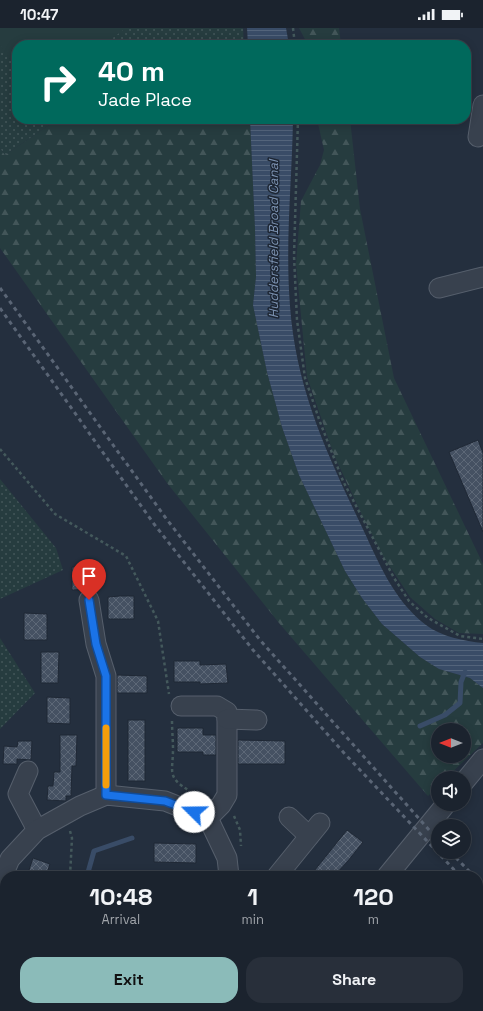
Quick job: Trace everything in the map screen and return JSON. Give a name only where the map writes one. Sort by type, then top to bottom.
[{"type":"street","points":[[478,137],[483,105]]},
{"type":"street","points":[[439,288],[483,277]]},
{"type":"street","points":[[89,600],[96,644],[106,676],[106,795]]},
{"type":"street","points":[[174,707],[217,706],[227,712],[227,795],[222,805],[208,818]]},
{"type":"street","points":[[227,719],[257,720]]},
{"type":"street","points":[[471,774],[483,759]]},
{"type":"street","points":[[28,771],[18,794],[37,830]]},
{"type":"street","points":[[5,871],[10,859],[37,830],[106,795],[165,801],[208,818],[227,858],[229,871]]},
{"type":"street","points":[[391,871],[440,811]]},
{"type":"street","points":[[281,871],[314,830],[289,818]]},
{"type":"path","points":[[292,28],[293,40]]},
{"type":"path","points":[[298,124],[294,256],[297,320],[305,378],[320,422],[343,481],[394,578],[409,601],[428,618],[460,636],[483,639]]},
{"type":"path","points":[[0,449],[55,514],[126,556],[158,621],[174,707],[171,768],[174,779],[195,793]]},
{"type":"path","points":[[222,805],[233,815],[240,830],[242,853]]},
{"type":"path","points":[[66,814],[72,838],[70,871]]},
{"type":"green space","points":[[0,28],[243,28],[244,40],[12,40],[12,124],[51,124],[5,155],[0,148]]},
{"type":"green space","points":[[0,28],[126,28],[110,40],[12,40],[12,62],[0,45]]},
{"type":"green space","points":[[299,28],[339,28],[340,40],[305,40]]},
{"type":"green space","points":[[51,124],[250,124],[256,277],[253,305],[267,372],[282,427],[299,475],[345,571],[362,598],[382,624],[420,657],[439,669],[470,678],[483,688],[483,743],[471,754],[471,723],[431,723],[431,763],[462,763],[453,771],[431,771],[431,793],[428,796],[279,623],[167,483],[0,248],[0,148],[5,155]]},
{"type":"green space","points":[[318,124],[351,124],[360,209],[394,378],[483,564],[483,634],[459,633],[435,619],[410,597],[383,556],[361,513],[334,455],[307,377],[296,264],[301,201],[320,165],[324,150]]},
{"type":"green space","points":[[0,479],[56,548],[63,570],[0,599]]},
{"type":"green space","points":[[0,638],[35,693],[0,729]]},
{"type":"water","points":[[247,28],[286,28],[288,40],[248,40]]},
{"type":"water","name":"Huddersfield Broad Canal","points":[[250,124],[293,124],[288,235],[290,306],[293,336],[299,365],[315,419],[336,472],[380,566],[395,592],[404,604],[426,625],[439,633],[461,640],[483,643],[483,688],[470,678],[439,669],[420,657],[382,624],[362,598],[345,571],[299,475],[282,427],[267,372],[253,305],[256,277]]},
{"type":"building","points":[[478,440],[483,453],[483,532],[449,452]]},
{"type":"building","points":[[98,566],[99,589],[72,590],[72,567]]},
{"type":"building","points":[[134,596],[134,619],[108,619],[108,597]]},
{"type":"building","points":[[24,613],[47,614],[47,640],[24,640]]},
{"type":"building","points":[[41,652],[59,652],[58,683],[41,683]]},
{"type":"building","points":[[174,661],[200,661],[200,665],[226,664],[228,683],[200,684],[200,682],[174,682]]},
{"type":"building","points":[[117,675],[147,676],[147,693],[117,693]]},
{"type":"building","points":[[47,697],[70,698],[70,724],[47,723]]},
{"type":"building","points":[[128,720],[145,720],[145,781],[128,781]]},
{"type":"building","points":[[177,728],[203,728],[203,735],[216,735],[216,755],[203,755],[203,752],[177,752]]},
{"type":"building","points":[[60,735],[77,735],[76,766],[72,766],[71,796],[66,796],[66,801],[47,800],[48,786],[53,786],[54,772],[60,772]]},
{"type":"building","points":[[238,740],[285,741],[285,764],[238,764]]},
{"type":"building","points":[[18,741],[32,741],[31,760],[17,759],[17,764],[3,764],[4,746],[17,747]]},
{"type":"building","points":[[347,830],[363,842],[339,871],[314,871]]},
{"type":"building","points":[[154,843],[196,844],[196,863],[154,862]]},
{"type":"building","points":[[33,858],[50,864],[48,871],[29,871]]},
{"type":"waterway","points":[[420,726],[445,715],[460,703],[461,682],[465,672]]},
{"type":"waterway","points":[[88,871],[94,851],[132,838]]},
{"type":"railway","points":[[0,288],[165,517],[260,640],[431,832]]},
{"type":"railway","points":[[0,308],[154,524],[253,650],[344,753],[455,871]]},
{"type":"railway","points":[[457,859],[469,871]]},
{"type":"slow traffic","points":[[106,728],[106,785]]},
{"type":"route","points":[[89,600],[96,644],[106,676],[106,795],[165,801],[194,812]]}]
